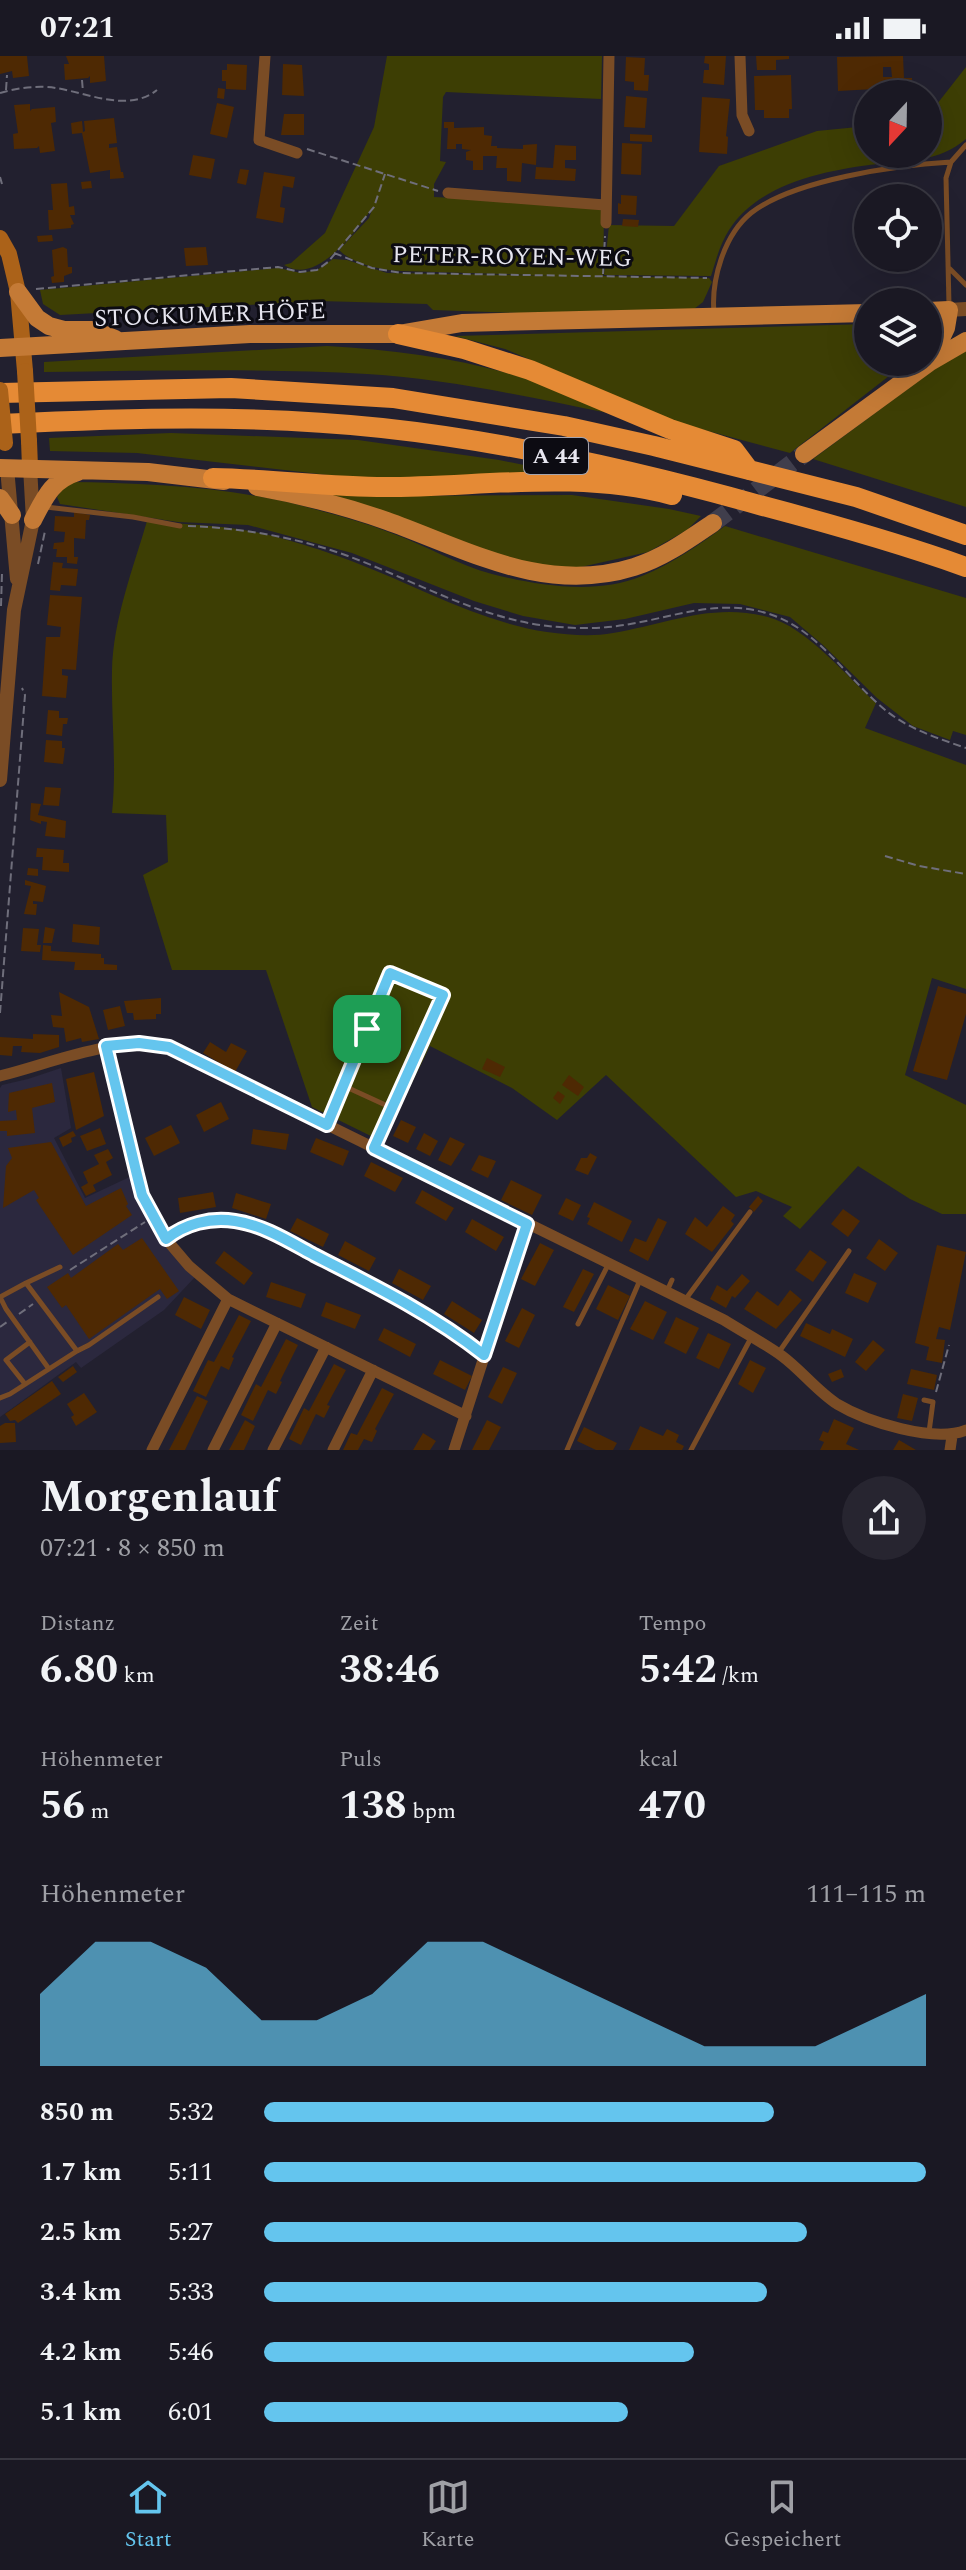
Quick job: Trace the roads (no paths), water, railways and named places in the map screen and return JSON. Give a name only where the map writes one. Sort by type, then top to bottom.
[{"type":"highway","points":[[398,334],[464,349],[530,370],[670,429],[734,450],[749,470]]},
{"type":"highway","name":"A 44","points":[[0,392],[231,388],[393,398],[564,426],[749,470],[856,497],[966,535]]},
{"type":"highway","name":"A 44","points":[[3,433],[141,418],[212,418],[380,427],[594,463],[810,519],[966,567]]},
{"type":"highway","points":[[213,478],[385,487],[533,480],[586,482],[654,491],[763,515],[810,519]]},
{"type":"main road","points":[[1,243],[9,254],[37,318],[49,326],[64,330],[92,330],[121,342]]},
{"type":"main road","points":[[24,290],[23,347],[30,467]]},
{"type":"main road","points":[[942,336],[958,310]]},
{"type":"main road","name":"STOCKUMER HÖFE","points":[[0,348],[250,334],[398,334],[462,323],[854,313]]},
{"type":"main road","points":[[942,355],[966,341]]},
{"type":"main road","points":[[804,454],[911,376]]},
{"type":"main road","points":[[0,392],[4,468],[87,469],[213,478],[343,507],[492,563],[549,575],[578,576],[633,567],[681,544],[713,523]]},
{"type":"main road","points":[[36,513],[53,485],[66,476],[87,469]]},
{"type":"main road","points":[[0,498],[12,515]]},
{"type":"street","points":[[265,56],[259,140],[297,153]]},
{"type":"street","points":[[606,223],[609,56]]},
{"type":"street","points":[[740,56],[742,115],[749,131]]},
{"type":"street","points":[[448,193],[605,205]]},
{"type":"street","points":[[0,780],[18,584],[36,513],[30,467]]},
{"type":"street","points":[[4,468],[18,584]]},
{"type":"street","points":[[0,1076],[106,1046],[139,1043],[169,1047],[684,1301],[778,1353],[836,1403],[870,1418],[929,1433],[952,1436],[966,1430]]},
{"type":"street","points":[[106,1046],[142,1195],[166,1239],[189,1266],[228,1299],[466,1416]]},
{"type":"street","points":[[166,1239],[182,1226],[202,1222],[235,1221],[272,1233],[395,1296],[455,1332],[484,1355]]},
{"type":"street","points":[[454,1450],[527,1224]]},
{"type":"street","points":[[152,1450],[228,1299]]},
{"type":"street","points":[[213,1450],[277,1323]]},
{"type":"street","points":[[273,1450],[326,1347]]},
{"type":"street","points":[[333,1450],[373,1370]]},
{"type":"street","points":[[950,1450],[952,1436]]},
{"type":"lane","points":[[958,310],[950,269],[946,178],[951,162],[966,145]]},
{"type":"lane","points":[[714,318],[712,292],[729,242],[748,216],[760,207],[789,193],[843,177],[951,162]]},
{"type":"lane","points":[[950,269],[966,285]]},
{"type":"lane","points":[[36,513],[93,511],[180,526]]},
{"type":"lane","points":[[327,1125],[390,973],[443,995],[374,1148]]},
{"type":"lane","points":[[344,1086],[392,1108]]},
{"type":"lane","points":[[684,1301],[750,1212]]},
{"type":"lane","points":[[778,1353],[849,1251]]},
{"type":"lane","points":[[578,1324],[609,1264]]},
{"type":"lane","points":[[49,1369],[0,1297],[60,1267]]},
{"type":"lane","points":[[567,1450],[640,1279]]},
{"type":"lane","points":[[666,1292],[672,1280]]},
{"type":"lane","points":[[26,1283],[77,1351]]},
{"type":"lane","points":[[0,1398],[89,1345],[158,1297]]},
{"type":"lane","points":[[691,1450],[751,1337]]},
{"type":"lane","points":[[25,1384],[6,1360],[30,1342]]},
{"type":"lane","points":[[924,1400],[933,1402],[929,1433]]},
{"type":"tunnel","points":[[713,523],[804,454]]}]
